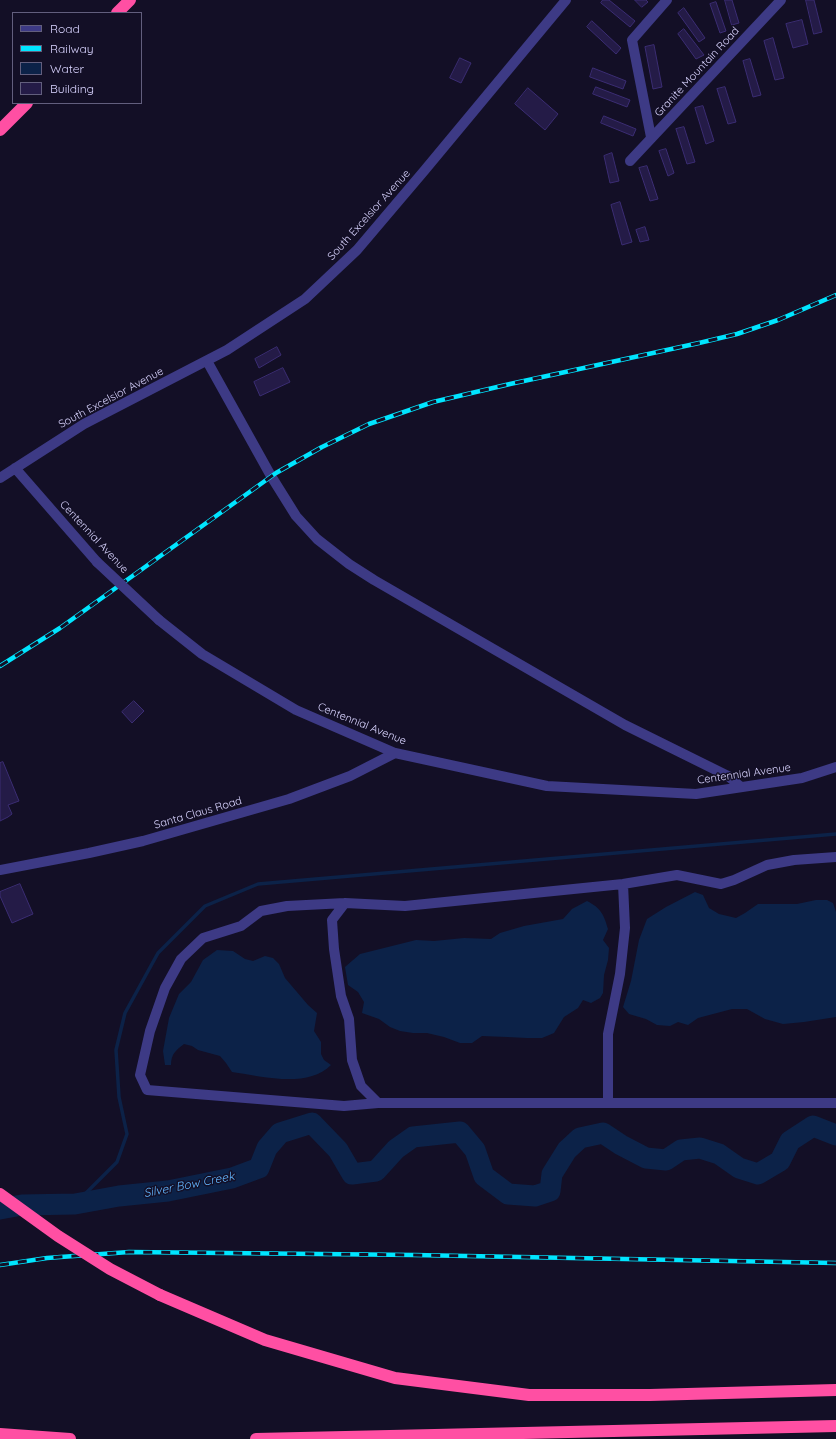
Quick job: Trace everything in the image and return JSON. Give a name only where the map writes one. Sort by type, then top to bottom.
[{"type":"highway","points":[[118,12],[130,0]]},
{"type":"highway","points":[[0,130],[26,104]]},
{"type":"highway","points":[[0,1194],[58,1236],[104,1265],[160,1295],[265,1340],[395,1378],[529,1395],[650,1395],[836,1390]]},
{"type":"highway","points":[[256,1439],[836,1426]]},
{"type":"highway","points":[[0,1434],[70,1439]]},
{"type":"street","name":"South Excelsior Avenue","points":[[0,478],[84,424],[227,350],[305,300],[357,250],[566,0]]},
{"type":"street","points":[[651,137],[632,40],[667,0]]},
{"type":"street","name":"Granite Mountain Road","points":[[630,161],[781,0]]},
{"type":"street","points":[[207,361],[271,476],[296,516],[317,539],[348,564],[625,725],[728,776],[741,787]]},
{"type":"street","name":"Centennial Avenue","points":[[15,468],[97,562],[159,620],[202,654],[296,710],[395,753],[547,786],[696,794],[802,778],[836,767]]},
{"type":"street","name":"Santa Claus Road","points":[[0,870],[143,841],[289,799],[350,776],[395,753]]},
{"type":"street","points":[[836,857],[794,860],[768,865],[721,884],[677,875],[623,884],[404,906],[345,903],[287,906],[262,911],[241,926],[203,938],[181,959],[165,988],[150,1031],[140,1075],[147,1090],[344,1106],[378,1103],[836,1103]]},
{"type":"street","points":[[608,1102],[608,1034],[620,974],[625,928],[623,884]]},
{"type":"street","points":[[345,903],[332,920],[334,949],[341,996],[348,1019],[352,1060],[361,1086],[378,1103]]},
{"type":"water","points":[[695,892],[703,895],[709,908],[719,914],[736,918],[758,904],[797,904],[816,900],[827,900],[833,903],[836,912],[836,1017],[783,1024],[765,1019],[747,1009],[732,1009],[698,1018],[688,1025],[678,1022],[670,1026],[657,1025],[646,1019],[629,1014],[623,1007],[631,981],[639,940],[647,919]]},
{"type":"water","points":[[587,901],[599,909],[608,929],[603,940],[609,948],[608,960],[604,975],[603,993],[600,998],[591,1003],[583,1000],[578,1008],[564,1017],[554,1033],[542,1038],[482,1036],[472,1043],[460,1043],[427,1033],[400,1031],[390,1027],[379,1019],[362,1013],[364,1002],[358,992],[348,985],[345,967],[360,954],[416,940],[434,941],[464,938],[491,939],[500,933],[524,926],[563,919],[572,909]]},
{"type":"water","points":[[217,950],[233,951],[245,959],[253,961],[265,956],[273,958],[279,964],[285,978],[308,1005],[317,1013],[314,1031],[321,1042],[321,1054],[324,1060],[331,1065],[310,1077],[297,1079],[270,1078],[232,1072],[220,1056],[198,1050],[192,1046],[184,1044],[174,1053],[171,1065],[165,1065],[163,1051],[169,1018],[179,994],[191,982],[203,960]]},
{"type":"building","points":[[603,0],[609,0],[635,21],[630,27],[601,3]]},
{"type":"building","points":[[635,0],[646,0],[648,2],[642,7]]},
{"type":"building","points":[[725,0],[732,0],[739,23],[732,25]]},
{"type":"building","points":[[806,0],[814,0],[822,32],[814,34]]},
{"type":"building","points":[[716,2],[726,31],[720,33],[710,4]]},
{"type":"building","points":[[684,8],[705,38],[699,42],[678,13]]},
{"type":"building","points":[[802,20],[808,44],[793,48],[786,24]]},
{"type":"building","points":[[592,21],[621,48],[616,54],[587,27]]},
{"type":"building","points":[[684,29],[704,55],[696,59],[678,34]]},
{"type":"building","points":[[773,38],[784,78],[775,80],[764,41]]},
{"type":"building","points":[[654,45],[662,87],[653,89],[645,47]]},
{"type":"building","points":[[460,58],[471,63],[461,83],[450,78]]},
{"type":"building","points":[[750,59],[761,95],[753,97],[743,61]]},
{"type":"building","points":[[593,68],[626,81],[623,89],[590,77]]},
{"type":"building","points":[[596,87],[630,100],[627,107],[593,94]]},
{"type":"building","points":[[725,87],[736,122],[728,124],[717,89]]},
{"type":"building","points":[[528,88],[558,114],[545,130],[515,104]]},
{"type":"building","points":[[703,106],[714,141],[706,144],[695,108]]},
{"type":"building","points":[[604,116],[636,129],[633,136],[601,123]]},
{"type":"building","points":[[684,127],[695,162],[687,164],[676,129]]},
{"type":"building","points":[[666,149],[674,173],[668,176],[659,151]]},
{"type":"building","points":[[612,153],[619,181],[610,183],[604,156]]},
{"type":"building","points":[[647,166],[658,199],[650,201],[639,168]]},
{"type":"building","points":[[620,202],[632,242],[622,245],[611,205]]},
{"type":"building","points":[[645,227],[649,240],[640,242],[636,230]]},
{"type":"building","points":[[277,347],[281,355],[259,368],[255,359]]},
{"type":"building","points":[[283,368],[290,382],[260,396],[254,382]]},
{"type":"building","points":[[134,701],[144,711],[132,723],[122,712]]},
{"type":"building","points":[[3,762],[19,801],[8,805],[12,814],[0,821],[0,763]]},
{"type":"building","points":[[20,884],[33,914],[12,923],[0,896],[0,892]]},
{"type":"waterway","points":[[75,1204],[117,1162],[127,1134],[119,1097],[116,1050],[125,1013],[158,953],[205,906],[258,884],[836,834]]},
{"type":"waterway","name":"Silver Bow Creek","points":[[0,1209],[22,1205],[75,1204],[119,1196],[168,1191],[232,1178],[259,1168],[267,1148],[280,1133],[312,1123],[338,1150],[352,1174],[376,1171],[396,1149],[413,1137],[460,1132],[475,1150],[484,1176],[508,1194],[535,1196],[550,1191],[552,1174],[567,1150],[580,1138],[603,1133],[621,1145],[646,1158],[666,1160],[681,1150],[700,1148],[719,1154],[739,1168],[758,1174],[780,1161],[790,1141],[813,1126],[836,1135]]},
{"type":"railway","points":[[0,666],[60,628],[276,473],[322,447],[369,424],[433,402],[737,334],[778,320],[836,295]]},
{"type":"railway","points":[[0,1265],[47,1258],[129,1252],[414,1255],[836,1263]]}]
